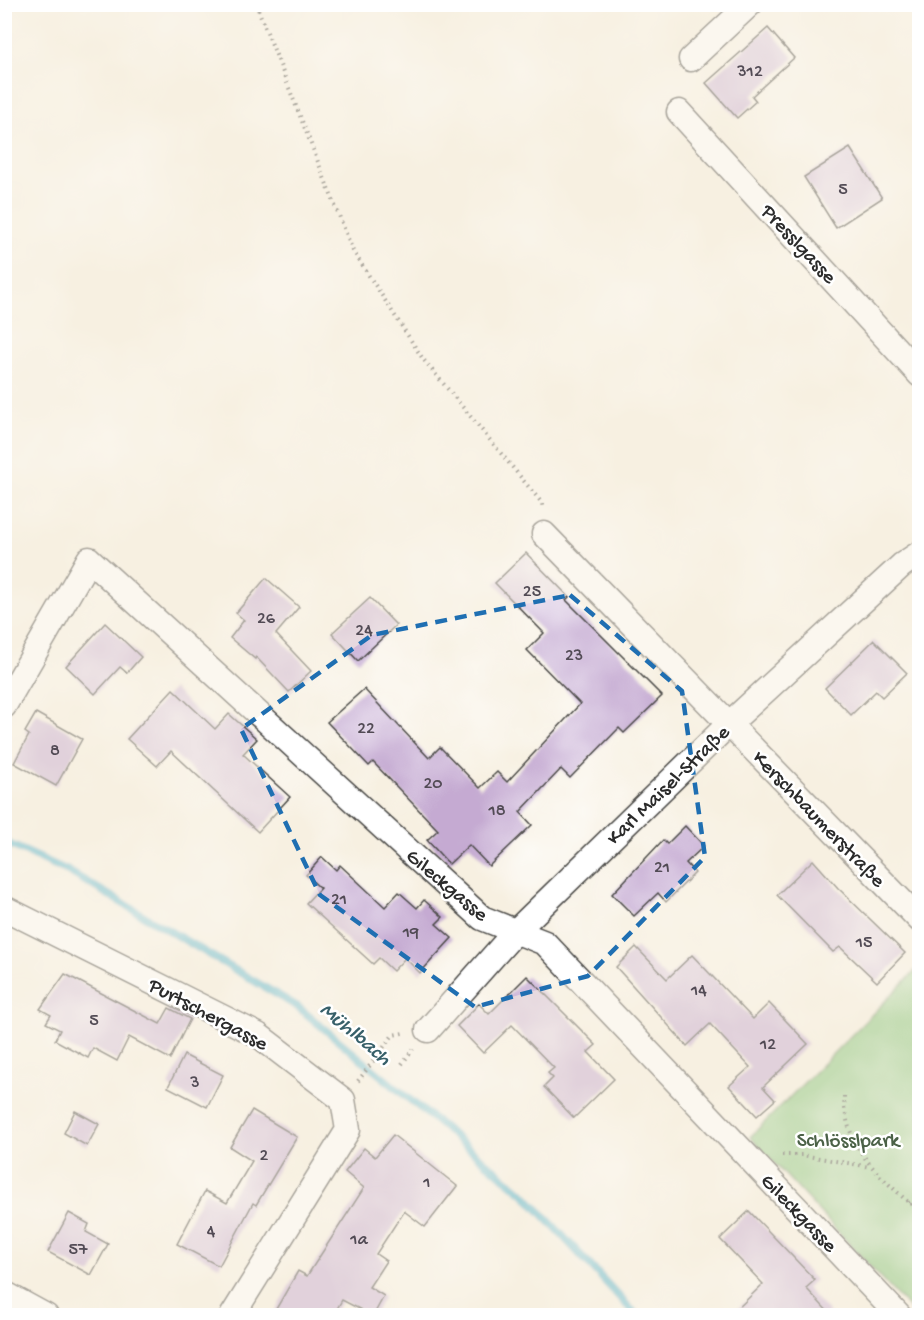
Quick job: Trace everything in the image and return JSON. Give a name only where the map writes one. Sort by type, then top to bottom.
[{"type":"street","points":[[691,59],[750,4]]},
{"type":"street","name":"Presslgasse","points":[[679,112],[920,375]]},
{"type":"street","name":"Kerschbaumerstraße","points":[[544,534],[920,920]]},
{"type":"street","name":"Karl Maisel-Straße","points":[[428,1030],[515,932],[729,724],[902,565],[920,553]]},
{"type":"street","name":"Gileckgasse","points":[[4,706],[89,560],[482,918],[545,943],[899,1316]]},
{"type":"street","name":"Purtschergasse","points":[[4,908],[258,1035],[343,1100]]},
{"type":"street","points":[[232,1316],[348,1130],[343,1100]]},
{"type":"street","points":[[4,1293],[46,1316]]},
{"type":"path","points":[[256,4],[353,251],[423,359],[542,503],[544,534]]},
{"type":"path","points":[[343,1100],[393,1035]]},
{"type":"path","points":[[844,1096],[844,1113],[851,1138],[871,1167],[920,1213]]},
{"type":"path","points":[[752,1161],[773,1155],[802,1155],[871,1167]]},
{"type":"path","points":[[909,1203],[920,1196]]},
{"type":"highlighted area","points":[[570,595],[682,691],[705,857],[588,976],[475,1007],[320,895],[241,729],[372,635]]},
{"type":"green space","name":"Schlösslpark","points":[[919,967],[920,1315],[916,1316],[750,1137]]},
{"type":"building","points":[[768,28],[794,58],[752,96],[756,101],[737,118],[706,83]]},
{"type":"building","points":[[850,148],[882,198],[836,228],[804,177]]},
{"type":"building","points":[[526,553],[569,597],[566,600],[662,696],[624,733],[619,728],[570,778],[561,769],[520,812],[532,825],[489,866],[469,845],[449,864],[427,840],[438,830],[373,762],[369,766],[327,722],[364,689],[429,758],[440,747],[480,788],[497,772],[507,782],[580,704],[527,650],[544,633],[495,583]]},
{"type":"building","points":[[266,578],[299,607],[276,634],[311,671],[289,692],[256,657],[255,659],[230,638],[244,620],[236,613]]},
{"type":"building","points":[[370,598],[396,625],[358,661],[332,633]]},
{"type":"building","points":[[105,623],[141,657],[127,673],[120,667],[95,694],[66,666]]},
{"type":"building","points":[[874,640],[907,673],[882,697],[876,691],[851,715],[825,688]]},
{"type":"building","points":[[173,689],[215,729],[229,714],[257,739],[243,754],[290,797],[258,832],[171,751],[157,766],[127,739]]},
{"type":"building","points":[[36,713],[82,739],[56,786],[14,763],[29,735],[25,732]]},
{"type":"building","points":[[685,826],[704,846],[686,863],[695,873],[666,902],[658,893],[634,916],[612,894],[663,840],[667,844]]},
{"type":"building","points":[[322,857],[336,870],[340,865],[385,907],[399,892],[417,908],[424,900],[443,917],[436,924],[452,938],[420,973],[405,958],[393,971],[379,958],[373,964],[306,903],[320,888],[306,875]]},
{"type":"building","points":[[813,860],[838,888],[905,953],[877,982],[840,947],[833,952],[777,895]]},
{"type":"building","points":[[636,947],[667,979],[692,955],[753,1019],[769,1003],[808,1044],[763,1087],[775,1100],[757,1116],[729,1086],[750,1067],[710,1024],[687,1046],[616,967]]},
{"type":"building","points":[[65,974],[160,1024],[169,1008],[190,1019],[170,1059],[129,1037],[117,1061],[93,1048],[88,1058],[55,1040],[60,1030],[46,1023],[51,1015],[40,1009]]},
{"type":"building","points":[[527,976],[596,1045],[588,1052],[614,1079],[574,1118],[544,1087],[553,1078],[548,1073],[554,1068],[512,1025],[483,1053],[457,1026],[479,1004],[489,1014]]},
{"type":"building","points":[[184,1055],[223,1075],[207,1107],[168,1087]]},
{"type":"building","points":[[252,1110],[297,1137],[256,1205],[253,1203],[219,1266],[177,1244],[205,1191],[227,1203],[252,1161],[230,1147]]},
{"type":"building","points":[[75,1111],[99,1124],[87,1146],[64,1133]]},
{"type":"building","points":[[393,1135],[457,1186],[425,1227],[404,1211],[376,1254],[386,1261],[369,1287],[384,1296],[373,1316],[342,1300],[333,1316],[272,1316],[298,1271],[307,1276],[364,1188],[345,1172],[364,1148],[375,1157]]},
{"type":"building","points":[[749,1211],[815,1280],[806,1288],[832,1316],[730,1316],[763,1284],[720,1239]]},
{"type":"building","points":[[69,1213],[89,1224],[86,1232],[108,1244],[91,1275],[48,1252]]},
{"type":"waterway","name":"Mühlbach","points":[[4,842],[68,871],[298,1007],[524,1194],[637,1316]]}]
